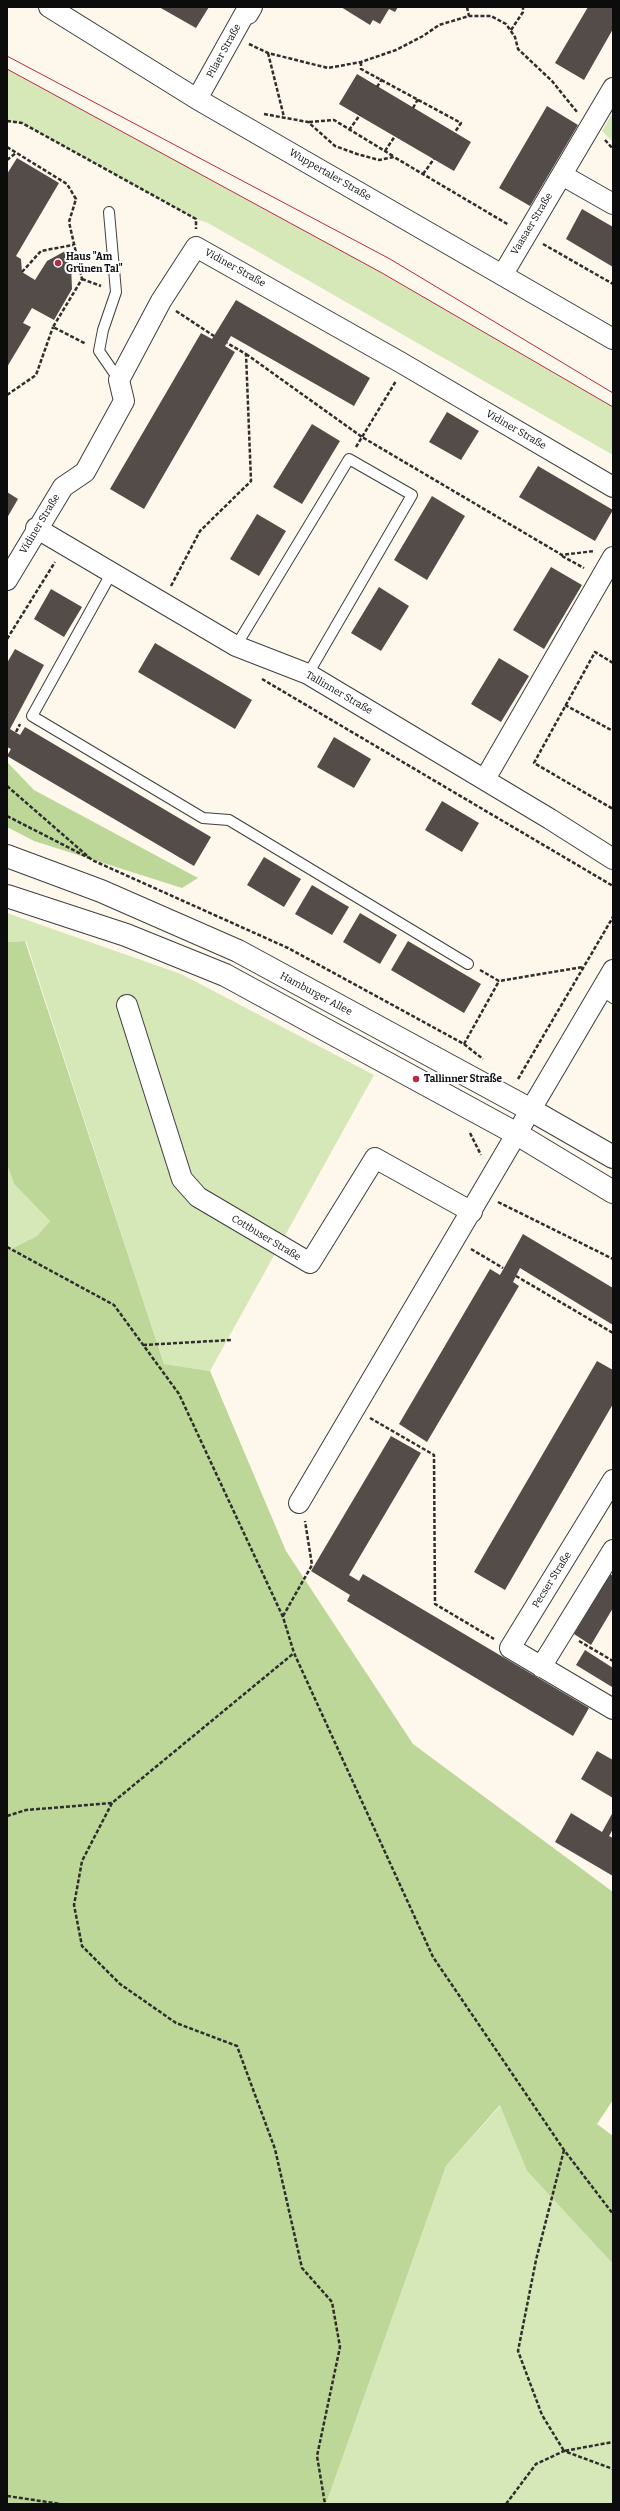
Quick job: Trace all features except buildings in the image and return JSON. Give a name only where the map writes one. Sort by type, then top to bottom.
[{"type":"street","name":"Wuppertaler Straße","points":[[49,7],[197,98],[613,339]]},
{"type":"street","name":"Pilaer Straße","points":[[197,98],[245,13],[248,14],[252,7]]},
{"type":"street","name":"Vaasaer Straße","points":[[502,274],[613,88]]},
{"type":"street","points":[[562,175],[613,204]]},
{"type":"street","name":"Vidiner Straße","points":[[7,580],[36,528],[63,487],[85,472],[124,401],[119,380],[161,301],[196,247],[406,365],[613,487]]},
{"type":"street","name":"Tallinner Straße","points":[[36,528],[236,646],[308,674],[485,779],[613,859]]},
{"type":"street","points":[[485,779],[601,578],[606,554]]},
{"type":"street","name":"Hamburger Allee","points":[[7,856],[101,890],[238,951],[531,1110],[613,1157]]},
{"type":"street","points":[[7,896],[126,934],[225,975],[517,1134],[613,1192]]},
{"type":"street","points":[[300,1504],[531,1110],[607,994],[613,970]]},
{"type":"street","name":"Cottbuser Straße","points":[[127,1005],[182,1178],[198,1197],[310,1263],[375,1158],[472,1212]]},
{"type":"street","name":"Pecser Straße","points":[[510,1648],[613,1480]]},
{"type":"street","points":[[541,1667],[613,1550]]},
{"type":"street","points":[[510,1648],[613,1709]]},
{"type":"lane","points":[[109,212],[116,292],[103,330],[99,351],[119,380]]},
{"type":"lane","points":[[236,646],[349,458],[412,494],[308,674]]},
{"type":"lane","points":[[112,572],[32,716],[203,818],[229,820],[468,964]]},
{"type":"path","points":[[467,7],[469,16]]},
{"type":"path","points":[[511,30],[523,12],[523,7]]},
{"type":"path","points":[[232,36],[268,53],[328,68],[361,62],[396,50],[423,36],[439,25],[469,16],[484,15],[498,18],[511,30],[515,37],[518,49],[552,81],[571,106],[613,149]]},
{"type":"path","points":[[268,53],[284,118]]},
{"type":"path","points":[[361,62],[361,69],[418,98],[461,123],[455,132]]},
{"type":"path","points":[[378,87],[382,79]]},
{"type":"path","points":[[413,108],[418,98]]},
{"type":"path","points":[[261,113],[308,122],[334,120],[394,157],[613,284]]},
{"type":"path","points":[[349,130],[360,115]]},
{"type":"path","points":[[7,121],[22,123],[196,219]]},
{"type":"path","points":[[308,122],[335,146],[379,160],[394,157]]},
{"type":"path","points":[[385,151],[396,136]]},
{"type":"path","points":[[7,147],[67,184],[76,199],[69,222],[72,245],[82,279],[53,327],[36,375],[7,395]]},
{"type":"path","points":[[7,160],[16,153]]},
{"type":"path","points":[[423,174],[434,159]]},
{"type":"path","points":[[22,272],[41,251],[72,245]]},
{"type":"path","points":[[161,301],[214,336]]},
{"type":"path","points":[[53,327],[99,351]]},
{"type":"path","points":[[227,343],[246,354],[362,437],[601,578]]},
{"type":"path","points":[[162,602],[200,532],[251,481],[246,354]]},
{"type":"path","points":[[349,458],[406,365]]},
{"type":"path","points":[[562,555],[606,554]]},
{"type":"path","points":[[7,639],[56,559],[63,563]]},
{"type":"path","points":[[613,662],[595,652],[534,763],[613,809]]},
{"type":"path","points":[[255,675],[613,886]]},
{"type":"path","points":[[565,705],[613,731]]},
{"type":"path","points":[[7,786],[92,860]]},
{"type":"path","points":[[7,816],[92,860],[288,948],[464,1044],[487,1062]]},
{"type":"path","points":[[517,1080],[613,918]]},
{"type":"path","points":[[468,964],[498,980],[584,967]]},
{"type":"path","points":[[464,1044],[498,980]]},
{"type":"path","points":[[482,1194],[613,1259]]},
{"type":"path","points":[[455,1240],[503,1268]]},
{"type":"path","points":[[7,1247],[114,1305],[179,1394],[283,1617],[294,1653],[433,1957],[564,2150],[613,2214]]},
{"type":"path","points":[[516,1276],[613,1334]]},
{"type":"path","points":[[143,1345],[231,1340]]},
{"type":"path","points":[[355,1409],[434,1455],[435,1604],[510,1648]]},
{"type":"path","points":[[283,1617],[312,1565],[308,1530],[300,1504]]},
{"type":"path","points":[[563,1632],[613,1661]]},
{"type":"path","points":[[294,1653],[112,1803],[82,1861],[74,1905],[82,1946],[120,1984],[176,2023],[237,2046],[275,2148],[302,2268],[332,2302],[340,2347],[317,2456],[325,2504]]},
{"type":"path","points":[[7,1816],[26,1810],[112,1803]]},
{"type":"path","points":[[564,2150],[536,2260],[518,2351],[542,2415],[564,2451],[613,2469]]},
{"type":"path","points":[[506,2504],[536,2464],[564,2451],[613,2442]]},
{"type":"path","points":[[7,2496],[61,2504]]},
{"type":"green space","points":[[7,69],[382,273],[613,407],[613,455],[208,223],[196,219],[22,123],[7,121]]},
{"type":"green space","points":[[613,112],[613,142],[602,131]]},
{"type":"green space","points":[[7,762],[34,790],[198,878],[182,888],[34,841],[7,827]]},
{"type":"green space","points":[[7,913],[181,974],[374,1075],[210,1371],[164,1364],[26,941],[7,942]]},
{"type":"green space","points":[[25,941],[164,1364],[210,1371],[286,1551],[413,1744],[613,1892],[613,2100],[597,2124],[613,2136],[613,2264],[527,2171],[500,2105],[446,2166],[326,2504],[7,2504],[7,1251],[37,1236],[50,1221],[14,1184],[7,1164],[7,942]]},
{"type":"green space","points":[[7,1164],[14,1184],[50,1221],[37,1236],[7,1251]]},
{"type":"green space","points":[[501,2105],[527,2171],[613,2264],[613,2504],[326,2504],[446,2166]]},
{"type":"tram line","points":[[7,56],[390,259],[613,393]]},
{"type":"tram line","points":[[7,69],[382,273],[613,407]]},
{"type":"place","name":"Haus \"Am Grünen Tal\"","points":[[58,263]]},
{"type":"place","name":"Tallinner Straße","points":[[416,1079]]}]
